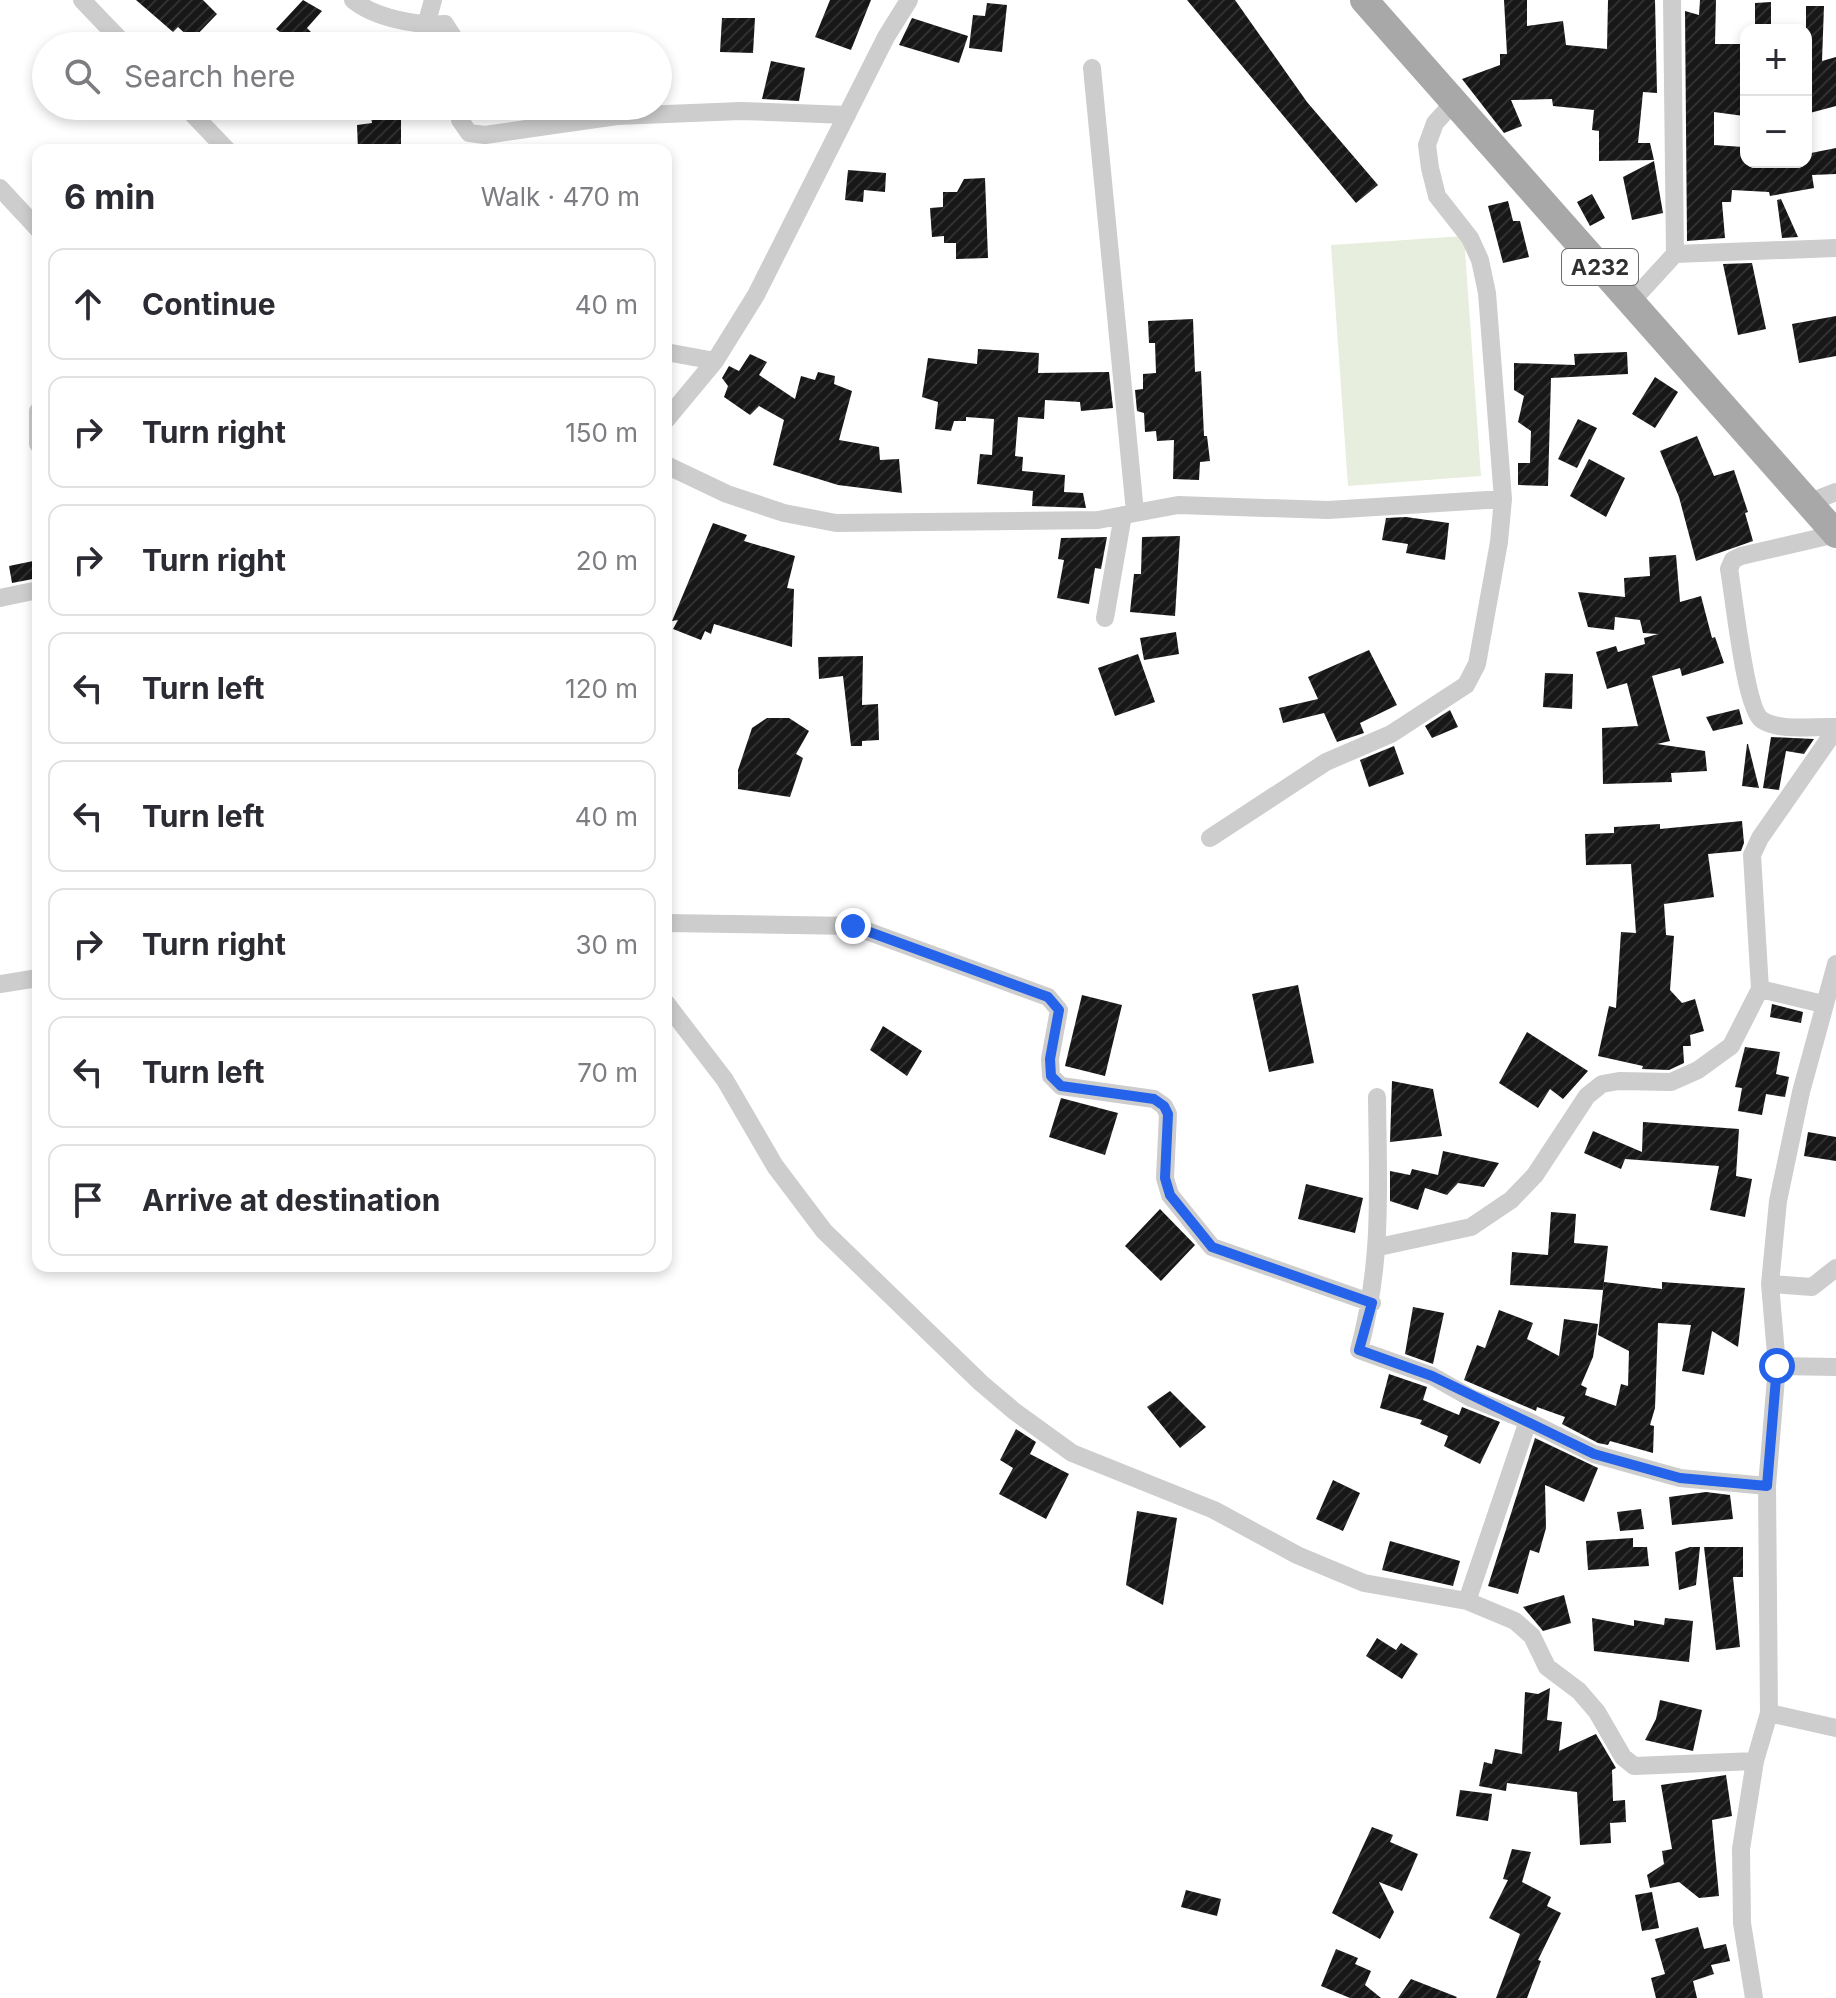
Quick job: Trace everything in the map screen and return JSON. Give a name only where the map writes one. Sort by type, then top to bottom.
[{"type":"main road","name":"A232","points":[[1364,0],[1836,534]]},
{"type":"street","points":[[82,0],[113,32]]},
{"type":"street","points":[[353,0],[362,8],[426,25],[445,24],[450,32]]},
{"type":"street","points":[[426,25],[433,0]]},
{"type":"street","points":[[672,413],[715,361],[756,295],[909,0]]},
{"type":"street","points":[[1631,302],[1675,254],[1672,0]]},
{"type":"street","points":[[1092,68],[1129,513],[1105,618]]},
{"type":"street","points":[[1210,838],[1326,762],[1391,734],[1466,685],[1477,664],[1499,542],[1503,499],[1487,293],[1480,260],[1470,238],[1437,196],[1427,145],[1435,123],[1454,102]]},
{"type":"street","points":[[672,114],[741,111],[847,115]]},
{"type":"street","points":[[198,120],[221,144]]},
{"type":"street","points":[[460,120],[469,133],[485,135],[589,120]]},
{"type":"street","points":[[0,188],[32,223]]},
{"type":"street","points":[[1675,254],[1836,248]]},
{"type":"street","points":[[672,353],[715,361]]},
{"type":"street","points":[[672,468],[727,494],[784,513],[836,523],[1098,520],[1178,505],[1328,510],[1503,499]]},
{"type":"street","points":[[1808,503],[1836,492]]},
{"type":"street","points":[[1836,534],[1741,556],[1733,560],[1729,569],[1747,696],[1758,719],[1772,725],[1836,728]]},
{"type":"street","points":[[0,598],[32,591]]},
{"type":"street","points":[[1379,1247],[1471,1227],[1511,1200],[1535,1175],[1587,1096],[1602,1084],[1671,1082],[1698,1070],[1731,1046],[1760,989],[1752,855],[1760,838],[1836,728]]},
{"type":"street","points":[[672,923],[853,926],[1048,997],[1059,1010],[1050,1059],[1051,1076],[1061,1086],[1154,1099],[1164,1106],[1168,1114],[1165,1178],[1170,1195],[1212,1247],[1372,1303]]},
{"type":"street","points":[[1754,1998],[1742,1923],[1741,1849],[1755,1761],[1769,1713],[1767,1486],[1777,1366],[1770,1284],[1778,1201],[1823,1004],[1836,964]]},
{"type":"street","points":[[0,984],[32,979]]},
{"type":"street","points":[[1760,989],[1823,1004]]},
{"type":"street","points":[[672,1011],[725,1080],[775,1166],[824,1231],[981,1383],[1072,1453],[1214,1510],[1297,1555],[1364,1583],[1467,1601],[1515,1621],[1532,1636],[1547,1667],[1579,1691],[1597,1712],[1623,1757],[1634,1766],[1755,1761]]},
{"type":"street","points":[[1377,1097],[1379,1247],[1372,1303],[1359,1350],[1432,1376],[1471,1398],[1528,1421],[1594,1454],[1680,1478],[1767,1486]]},
{"type":"street","points":[[1770,1284],[1812,1287],[1836,1268]]},
{"type":"street","points":[[1777,1366],[1836,1367]]},
{"type":"street","points":[[1467,1601],[1528,1421]]},
{"type":"street","points":[[1769,1713],[1836,1728]]},
{"type":"green space","points":[[1464,236],[1481,476],[1348,486],[1331,245]]},
{"type":"building","points":[[136,0],[203,0],[217,14],[200,32],[183,32],[178,27],[173,32]]},
{"type":"building","points":[[303,0],[322,11],[307,28],[311,32],[280,32],[276,29]]},
{"type":"building","points":[[830,0],[871,0],[851,50],[815,37]]},
{"type":"building","points":[[1187,0],[1235,0],[1307,102],[1378,185],[1356,203]]},
{"type":"building","points":[[1504,0],[1527,0],[1527,26],[1563,21],[1566,45],[1607,49],[1608,0],[1655,0],[1657,93],[1643,92],[1638,143],[1650,143],[1654,160],[1599,161],[1599,131],[1592,130],[1594,110],[1553,106],[1552,99],[1511,100],[1522,126],[1504,133],[1462,79],[1500,65],[1500,54],[1507,54]]},
{"type":"building","points":[[1700,0],[1716,0],[1715,44],[1740,44],[1740,115],[1714,112],[1714,145],[1740,147],[1740,168],[1812,168],[1812,153],[1836,148],[1836,174],[1812,175],[1814,188],[1770,196],[1769,192],[1732,190],[1731,202],[1722,202],[1725,238],[1687,241],[1685,11],[1699,15]]},
{"type":"building","points":[[1771,2],[1771,24],[1755,24],[1755,3]]},
{"type":"building","points":[[987,3],[1007,5],[1002,52],[969,48],[973,15],[985,16]]},
{"type":"building","points":[[1806,6],[1824,6],[1822,61],[1836,57],[1836,106],[1812,112],[1812,24],[1806,24]]},
{"type":"building","points":[[722,18],[755,18],[753,53],[720,52]]},
{"type":"building","points":[[912,18],[968,36],[959,63],[899,45]]},
{"type":"building","points":[[771,61],[805,68],[799,101],[762,99]]},
{"type":"building","points":[[372,120],[401,120],[401,144],[358,144],[357,125],[372,123]]},
{"type":"building","points":[[1654,161],[1663,213],[1632,220],[1623,177]]},
{"type":"building","points":[[848,170],[886,173],[885,192],[864,190],[863,202],[845,200]]},
{"type":"building","points":[[985,178],[988,258],[956,259],[956,243],[944,243],[944,236],[932,237],[930,208],[943,207],[943,192],[957,192],[964,179]]},
{"type":"building","points":[[1592,194],[1605,218],[1590,226],[1577,202]]},
{"type":"building","points":[[1781,199],[1798,237],[1782,238],[1777,200]]},
{"type":"building","points":[[1508,201],[1513,221],[1520,221],[1529,257],[1503,263],[1488,206]]},
{"type":"building","points":[[1752,263],[1766,329],[1738,335],[1723,264]]},
{"type":"building","points":[[1836,316],[1836,356],[1799,363],[1792,324]]},
{"type":"building","points":[[1193,319],[1195,372],[1201,371],[1204,436],[1207,436],[1210,461],[1200,462],[1199,480],[1173,479],[1174,440],[1157,441],[1156,431],[1145,432],[1144,413],[1137,411],[1135,390],[1143,389],[1143,374],[1156,373],[1155,343],[1149,343],[1148,321]]},
{"type":"building","points":[[978,349],[1039,353],[1038,373],[1109,372],[1113,408],[1081,411],[1080,402],[1045,400],[1044,419],[1018,417],[1015,456],[1023,457],[1022,471],[1065,475],[1064,492],[1083,493],[1086,508],[1032,506],[1033,491],[977,484],[980,454],[992,455],[994,419],[966,417],[966,421],[954,421],[951,431],[935,429],[938,402],[922,397],[928,358],[977,364]]},
{"type":"building","points":[[1627,352],[1628,374],[1551,378],[1548,486],[1518,485],[1518,463],[1530,463],[1531,431],[1518,422],[1524,396],[1514,390],[1514,363],[1575,365],[1574,354]]},
{"type":"building","points":[[750,354],[767,362],[759,375],[795,399],[801,376],[815,380],[818,372],[835,376],[834,384],[852,391],[839,440],[879,447],[880,460],[899,459],[902,493],[838,485],[773,465],[784,420],[759,406],[750,415],[724,397],[728,386],[722,378],[729,366],[739,371]]},
{"type":"building","points":[[1655,377],[1678,392],[1655,428],[1632,414]]},
{"type":"building","points":[[1578,419],[1597,428],[1577,468],[1558,459]]},
{"type":"building","points":[[1697,436],[1714,476],[1734,470],[1748,512],[1745,513],[1753,541],[1696,561],[1679,497],[1660,451]]},
{"type":"building","points":[[1589,459],[1625,478],[1606,517],[1570,496]]},
{"type":"building","points":[[1406,517],[1449,523],[1445,560],[1406,553],[1408,544],[1382,540],[1386,518]]},
{"type":"building","points":[[713,523],[747,535],[744,541],[795,556],[787,588],[794,589],[792,647],[714,624],[711,634],[705,631],[701,640],[673,629],[678,620],[672,621]]},
{"type":"building","points":[[1180,536],[1175,616],[1130,612],[1134,574],[1141,574],[1142,537]]},
{"type":"building","points":[[1107,537],[1101,569],[1095,568],[1089,604],[1057,598],[1064,560],[1058,559],[1061,538]]},
{"type":"building","points":[[1676,555],[1680,602],[1701,596],[1712,638],[1715,637],[1724,663],[1682,676],[1680,668],[1652,676],[1670,741],[1657,744],[1705,751],[1707,771],[1671,773],[1672,782],[1603,784],[1602,728],[1638,726],[1627,683],[1607,689],[1596,652],[1616,646],[1618,652],[1645,644],[1644,638],[1658,634],[1643,633],[1640,620],[1615,617],[1614,630],[1588,627],[1578,592],[1625,597],[1624,578],[1650,576],[1649,557]]},
{"type":"building","points":[[32,561],[32,579],[12,583],[9,566]]},
{"type":"building","points":[[1176,632],[1179,654],[1144,660],[1140,638]]},
{"type":"building","points":[[1369,650],[1397,705],[1360,723],[1364,733],[1337,742],[1324,713],[1283,723],[1279,708],[1318,699],[1308,677]]},
{"type":"building","points":[[1138,654],[1155,702],[1115,716],[1098,668]]},
{"type":"building","points":[[863,656],[862,705],[878,704],[879,740],[862,741],[862,746],[851,746],[843,676],[819,679],[818,657]]},
{"type":"building","points":[[1545,673],[1573,674],[1572,709],[1543,707]]},
{"type":"building","points":[[1739,709],[1743,724],[1713,731],[1706,717]]},
{"type":"building","points":[[1450,710],[1458,727],[1432,738],[1425,726]]},
{"type":"building","points":[[767,718],[789,718],[809,731],[796,754],[803,758],[790,797],[738,789],[738,770],[752,728]]},
{"type":"building","points":[[1771,737],[1814,739],[1804,754],[1786,751],[1779,790],[1763,788]]},
{"type":"building","points":[[1748,744],[1759,788],[1742,786]]},
{"type":"building","points":[[1394,746],[1404,774],[1369,787],[1360,760]]},
{"type":"building","points":[[1742,821],[1744,843],[1741,851],[1708,854],[1714,897],[1664,904],[1666,935],[1674,936],[1670,990],[1682,1003],[1695,999],[1704,1031],[1690,1035],[1691,1046],[1683,1046],[1684,1063],[1669,1070],[1642,1069],[1643,1066],[1598,1056],[1609,1006],[1616,1008],[1621,932],[1636,933],[1631,864],[1586,865],[1585,834],[1614,833],[1614,827],[1660,824],[1660,829]]},
{"type":"building","points":[[1298,985],[1314,1063],[1269,1072],[1252,994]]},
{"type":"building","points":[[1082,995],[1122,1005],[1105,1076],[1065,1066]]},
{"type":"building","points":[[1772,1004],[1803,1012],[1801,1023],[1770,1017]]},
{"type":"building","points":[[883,1026],[922,1051],[907,1076],[870,1050]]},
{"type":"building","points":[[1527,1032],[1588,1071],[1563,1099],[1550,1089],[1538,1108],[1499,1083]]},
{"type":"building","points":[[1745,1047],[1780,1052],[1776,1074],[1789,1077],[1785,1097],[1766,1094],[1762,1115],[1738,1111],[1742,1088],[1735,1087]]},
{"type":"building","points":[[1392,1081],[1433,1089],[1442,1136],[1390,1142]]},
{"type":"building","points":[[1061,1098],[1118,1113],[1105,1155],[1049,1137]]},
{"type":"building","points":[[1643,1122],[1739,1129],[1736,1176],[1752,1179],[1745,1217],[1710,1210],[1719,1166],[1625,1159],[1621,1169],[1584,1153],[1593,1131],[1642,1152]]},
{"type":"building","points":[[1808,1132],[1836,1137],[1836,1161],[1804,1156]]},
{"type":"building","points":[[1443,1151],[1499,1163],[1484,1187],[1458,1183],[1447,1195],[1425,1188],[1418,1210],[1390,1201],[1390,1171],[1410,1175],[1412,1169],[1438,1175]]},
{"type":"building","points":[[1306,1184],[1363,1198],[1355,1233],[1298,1219]]},
{"type":"building","points":[[1160,1209],[1195,1245],[1161,1281],[1125,1246]]},
{"type":"building","points":[[1551,1212],[1576,1214],[1574,1243],[1608,1246],[1603,1290],[1510,1285],[1512,1252],[1548,1255]]},
{"type":"building","points":[[1604,1282],[1662,1289],[1662,1282],[1745,1288],[1738,1347],[1712,1331],[1704,1375],[1682,1371],[1691,1325],[1658,1323],[1655,1408],[1650,1425],[1654,1426],[1653,1453],[1610,1441],[1608,1445],[1598,1443],[1562,1424],[1565,1417],[1537,1407],[1536,1411],[1464,1380],[1477,1345],[1485,1348],[1499,1310],[1533,1323],[1527,1339],[1559,1356],[1564,1319],[1598,1324],[1593,1357],[1581,1385],[1587,1388],[1585,1395],[1616,1406],[1621,1384],[1628,1386],[1629,1351],[1598,1335]]},
{"type":"building","points":[[1413,1307],[1444,1313],[1433,1364],[1405,1354]]},
{"type":"building","points":[[1389,1374],[1427,1387],[1423,1400],[1459,1415],[1462,1407],[1500,1422],[1480,1464],[1444,1446],[1448,1436],[1420,1424],[1422,1420],[1380,1408]]},
{"type":"building","points":[[1170,1391],[1206,1427],[1180,1448],[1147,1407]]},
{"type":"building","points":[[1016,1429],[1036,1442],[1030,1454],[1069,1474],[1046,1519],[999,1494],[1013,1468],[1000,1460]]},
{"type":"building","points":[[1535,1438],[1598,1468],[1584,1502],[1545,1485],[1546,1528],[1539,1553],[1530,1550],[1518,1594],[1488,1586]]},
{"type":"building","points":[[1333,1480],[1360,1493],[1343,1531],[1316,1519]]},
{"type":"building","points":[[1706,1492],[1730,1495],[1733,1519],[1672,1525],[1669,1497]]},
{"type":"building","points":[[1641,1509],[1644,1529],[1620,1531],[1617,1512]]},
{"type":"building","points":[[1137,1511],[1177,1518],[1163,1605],[1126,1585]]},
{"type":"building","points":[[1633,1538],[1633,1547],[1647,1547],[1649,1566],[1588,1570],[1586,1541]]},
{"type":"building","points":[[1390,1541],[1460,1561],[1453,1586],[1382,1570]]},
{"type":"building","points":[[1700,1547],[1696,1585],[1679,1590],[1675,1552]]},
{"type":"building","points":[[1704,1547],[1743,1547],[1743,1577],[1733,1577],[1740,1647],[1716,1650]]},
{"type":"building","points":[[1564,1595],[1571,1623],[1543,1631],[1523,1607]]},
{"type":"building","points":[[1592,1618],[1634,1626],[1634,1620],[1664,1625],[1665,1618],[1693,1621],[1689,1662],[1594,1651]]},
{"type":"building","points":[[1377,1638],[1396,1650],[1401,1643],[1418,1654],[1402,1679],[1366,1656]]},
{"type":"building","points":[[1550,1688],[1547,1720],[1562,1722],[1559,1751],[1596,1734],[1616,1768],[1612,1770],[1613,1801],[1625,1800],[1626,1822],[1610,1823],[1611,1843],[1580,1845],[1577,1792],[1507,1783],[1506,1791],[1479,1786],[1484,1762],[1492,1764],[1495,1749],[1522,1754],[1525,1692],[1538,1694]]},
{"type":"building","points":[[1660,1700],[1702,1710],[1693,1751],[1645,1740],[1656,1719]]},
{"type":"building","points":[[1726,1775],[1732,1816],[1712,1820],[1719,1896],[1699,1898],[1679,1882],[1650,1888],[1647,1875],[1664,1864],[1662,1851],[1672,1849],[1661,1785]]},
{"type":"building","points":[[1460,1790],[1492,1794],[1488,1821],[1456,1816]]},
{"type":"building","points":[[1372,1827],[1393,1835],[1390,1842],[1418,1854],[1402,1891],[1379,1882],[1394,1912],[1380,1939],[1332,1913]]},
{"type":"building","points":[[1512,1849],[1531,1852],[1522,1882],[1551,1897],[1547,1906],[1561,1913],[1538,1960],[1541,1961],[1527,1998],[1496,1998],[1520,1934],[1489,1918],[1508,1880],[1503,1879]]},
{"type":"building","points":[[1186,1890],[1221,1899],[1217,1916],[1181,1907]]},
{"type":"building","points":[[1652,1892],[1659,1928],[1642,1931],[1635,1895]]},
{"type":"building","points":[[1698,1927],[1704,1949],[1726,1944],[1730,1961],[1711,1965],[1714,1974],[1693,1981],[1697,1998],[1656,1998],[1651,1978],[1665,1974],[1655,1939]]},
{"type":"building","points":[[1336,1949],[1358,1958],[1355,1964],[1371,1971],[1365,1985],[1381,1998],[1350,1998],[1321,1986]]},
{"type":"building","points":[[1411,1979],[1457,1997],[1398,1998]]},
{"type":"route","points":[[853,926],[1048,997],[1059,1010],[1050,1059],[1051,1076],[1061,1086],[1154,1099],[1164,1106],[1168,1114],[1165,1178],[1170,1195],[1212,1247],[1372,1303],[1359,1350],[1432,1376],[1471,1398],[1528,1421],[1594,1454],[1680,1478],[1767,1486],[1777,1366]]}]
